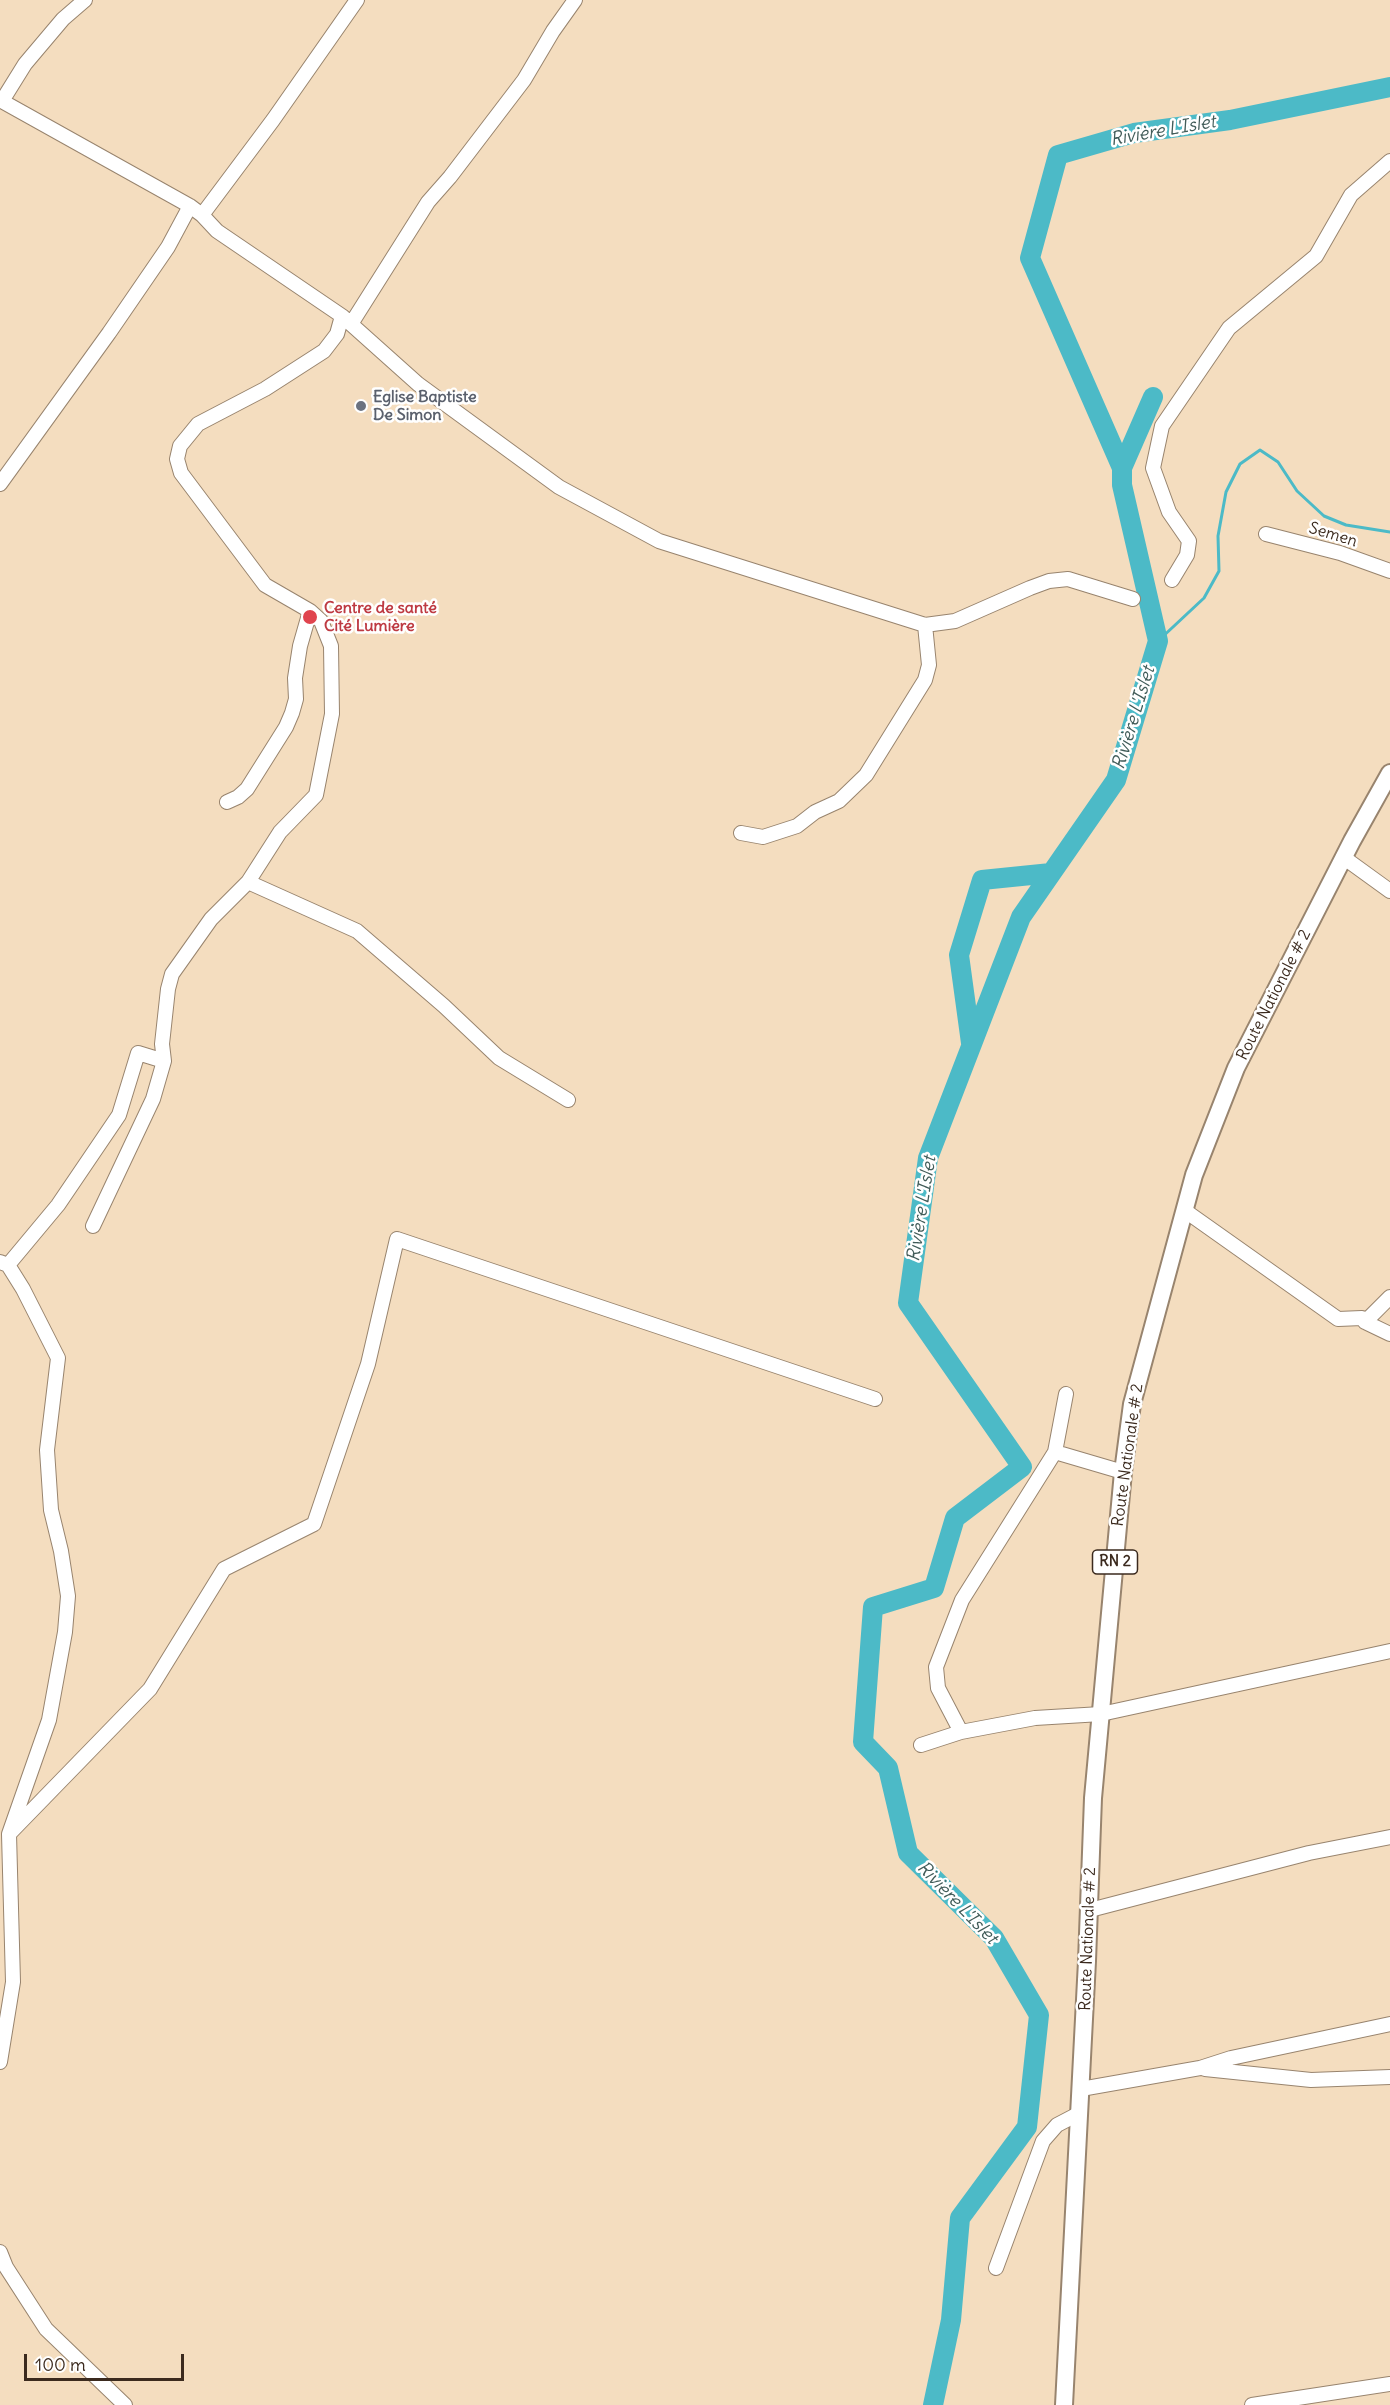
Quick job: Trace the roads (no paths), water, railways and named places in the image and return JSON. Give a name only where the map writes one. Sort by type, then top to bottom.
[{"type":"main road","name":"Route Nationale # 2","points":[[1064,2405],[1090,1910],[1093,1798],[1123,1472],[1132,1404],[1194,1175],[1236,1068],[1343,857],[1390,775]]},
{"type":"street","points":[[85,0],[63,20],[25,64],[1,101],[190,206],[217,231],[347,320],[418,384],[559,487],[659,541],[925,625],[955,621],[1049,581],[1068,579],[1133,599]]},
{"type":"street","points":[[202,215],[273,120],[357,0]]},
{"type":"street","points":[[93,1226],[145,1119],[164,1061],[162,1044],[168,989],[172,974],[212,919],[248,882],[280,832],[316,795],[332,714],[331,646],[321,621],[310,611],[265,585],[181,473],[177,459],[180,446],[198,424],[265,389],[324,351],[428,202],[450,177],[524,80],[553,31],[575,0]]},
{"type":"street","points":[[1172,580],[1187,555],[1189,541],[1169,512],[1153,468],[1162,426],[1228,328],[1316,256],[1351,195],[1390,161]]},
{"type":"street","points":[[0,484],[168,247],[190,206]]},
{"type":"street","name":"Semen","points":[[1266,534],[1340,553],[1390,571]]},
{"type":"street","points":[[227,802],[238,797],[247,789],[286,727],[296,699],[295,678],[300,646],[310,611]]},
{"type":"street","points":[[741,833],[763,837],[797,826],[815,812],[839,801],[866,775],[925,680],[929,665],[925,625]]},
{"type":"street","points":[[1343,857],[1390,891]]},
{"type":"street","points":[[248,882],[357,931],[500,1058],[568,1100]]},
{"type":"street","points":[[0,2062],[13,1982],[9,1834],[48,1720],[65,1632],[68,1596],[61,1551],[51,1510],[47,1450],[58,1358],[39,1318],[4,1264],[58,1205],[118,1115],[138,1053],[164,1061]]},
{"type":"street","points":[[1184,1210],[1338,1319],[1362,1318],[1365,1322],[1390,1334]]},
{"type":"street","points":[[9,1834],[150,1689],[224,1569],[314,1524],[368,1365],[398,1239],[875,1399]]},
{"type":"street","points":[[1365,1322],[1390,1297]]},
{"type":"street","points":[[962,1732],[938,1688],[936,1667],[962,1600],[1055,1452],[1066,1394]]},
{"type":"street","points":[[1055,1452],[1123,1472]]},
{"type":"street","points":[[921,1745],[962,1732],[1035,1718],[1101,1714],[1390,1651]]},
{"type":"street","points":[[1090,1910],[1309,1853],[1390,1837]]},
{"type":"street","points":[[1081,2089],[1200,2068],[1231,2058],[1390,2024]]},
{"type":"street","points":[[1200,2068],[1252,2076],[1311,2080],[1390,2077]]},
{"type":"street","points":[[996,2268],[1043,2141],[1057,2125],[1080,2113]]},
{"type":"street","points":[[0,2252],[6,2267],[46,2329],[125,2405]]},
{"type":"street","points":[[1252,2405],[1390,2385]]},
{"type":"waterway","name":"Rivière L'Islet","points":[[933,2405],[951,2320],[960,2218],[1027,2127],[1039,2015],[994,1938],[908,1853],[888,1768],[863,1742],[873,1607],[934,1588],[955,1518],[1022,1467],[908,1303],[928,1158],[1021,917],[1116,780],[1158,641],[1122,485],[1122,468],[1030,258],[1058,155],[1134,133],[1230,120],[1390,87]]},
{"type":"waterway","points":[[1122,468],[1153,397]]},
{"type":"waterway","points":[[1158,641],[1204,598],[1219,571],[1218,536],[1226,492],[1240,464],[1260,450],[1278,462],[1297,491],[1324,516],[1346,525],[1390,532]]},
{"type":"waterway","points":[[971,1043],[959,955],[982,880],[1051,873]]},
{"type":"place","name":"Eglise Baptiste De Simon","points":[[361,406]]},
{"type":"place","name":"Centre de santé Cité Lumière","points":[[310,617]]}]
